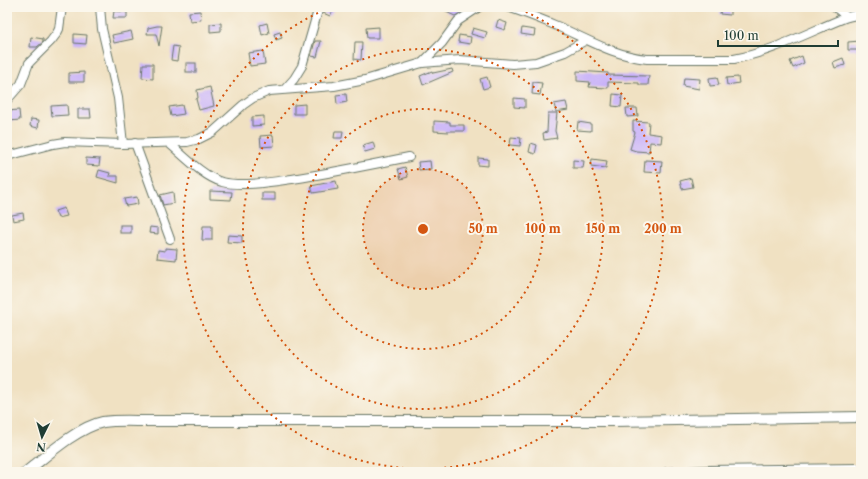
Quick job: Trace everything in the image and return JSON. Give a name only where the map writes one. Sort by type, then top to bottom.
[{"type":"street","points":[[7,100],[21,84],[29,62],[51,41],[57,33],[62,7]]},
{"type":"street","points":[[100,7],[102,29],[118,98],[123,144]]},
{"type":"street","points":[[285,89],[294,79],[302,66],[320,7]]},
{"type":"street","points":[[422,63],[442,43],[458,21],[480,7]]},
{"type":"street","points":[[508,7],[558,26],[610,50],[636,58],[734,59],[760,53],[846,17],[856,15],[861,17]]},
{"type":"street","points":[[835,7],[846,17]]},
{"type":"street","points":[[7,156],[65,142],[123,144],[170,144],[187,142],[204,138],[219,128],[243,105],[253,98],[269,91],[320,87],[365,80],[422,63],[460,60],[512,64],[536,62],[565,52],[586,40]]},
{"type":"street","points":[[135,143],[170,240]]},
{"type":"street","points":[[170,144],[213,178],[222,182],[259,183],[329,173],[409,156]]},
{"type":"street","points":[[26,472],[66,440],[83,430],[103,422],[613,421],[861,417]]},
{"type":"street","points":[[667,472],[861,468]]},
{"type":"building","points":[[325,7],[335,7],[330,16],[323,13]]},
{"type":"building","points":[[449,7],[455,7],[462,10],[455,16],[446,12]]},
{"type":"building","points":[[721,7],[730,8],[730,15],[720,14]]},
{"type":"building","points":[[114,11],[127,12],[127,18],[113,18]]},
{"type":"building","points":[[200,11],[201,20],[190,21],[189,12]]},
{"type":"building","points":[[498,20],[507,23],[505,30],[496,27]]},
{"type":"building","points":[[221,23],[221,31],[210,32],[210,24]]},
{"type":"building","points":[[267,23],[269,33],[262,35],[260,25]]},
{"type":"building","points":[[162,26],[159,46],[156,34],[147,34],[148,28]]},
{"type":"building","points":[[379,27],[379,38],[367,38],[366,28]]},
{"type":"building","points":[[473,28],[487,32],[485,38],[471,34]]},
{"type":"building","points":[[522,28],[535,30],[534,36],[521,34]]},
{"type":"building","points":[[131,31],[133,39],[114,43],[112,35]]},
{"type":"building","points":[[280,32],[282,38],[276,40],[274,34]]},
{"type":"building","points":[[74,34],[87,35],[86,44],[74,43]]},
{"type":"building","points":[[459,35],[471,37],[470,44],[458,42]]},
{"type":"building","points":[[31,37],[43,39],[43,42],[37,47],[30,47]]},
{"type":"building","points":[[315,41],[321,41],[317,57],[311,56]]},
{"type":"building","points":[[860,41],[861,50],[848,50],[848,42]]},
{"type":"building","points":[[355,42],[362,42],[361,60],[354,59]]},
{"type":"building","points":[[173,46],[179,47],[177,61],[171,60]]},
{"type":"building","points":[[263,51],[265,64],[250,66],[248,53]]},
{"type":"building","points":[[802,56],[804,63],[793,68],[790,61]]},
{"type":"building","points":[[843,58],[845,65],[835,68],[833,62]]},
{"type":"building","points":[[186,63],[196,63],[196,72],[186,72]]},
{"type":"building","points":[[143,64],[153,64],[153,79],[142,78]]},
{"type":"building","points":[[452,69],[453,72],[423,85],[420,76],[432,71],[433,73]]},
{"type":"building","points":[[577,71],[608,73],[608,75],[649,76],[648,85],[639,85],[639,83],[608,82],[608,88],[589,87],[590,82],[577,81]]},
{"type":"building","points":[[84,72],[84,82],[69,82],[69,73]]},
{"type":"building","points":[[487,77],[490,87],[483,89],[480,79]]},
{"type":"building","points":[[717,77],[719,85],[710,86],[709,78]]},
{"type":"building","points":[[738,77],[739,83],[727,85],[726,78]]},
{"type":"building","points":[[684,78],[700,79],[699,89],[683,86]]},
{"type":"building","points":[[533,82],[542,83],[540,95],[532,94]]},
{"type":"building","points":[[210,87],[214,106],[199,110],[196,99],[198,98],[197,90]]},
{"type":"building","points":[[346,94],[347,102],[337,104],[336,95]]},
{"type":"building","points":[[613,94],[622,95],[621,107],[612,106]]},
{"type":"building","points":[[514,98],[525,99],[525,108],[514,107]]},
{"type":"building","points":[[566,102],[568,110],[556,112],[554,104]]},
{"type":"building","points":[[305,104],[305,114],[294,114],[294,105]]},
{"type":"building","points":[[67,105],[68,115],[52,116],[51,106]]},
{"type":"building","points":[[182,105],[184,114],[171,116],[169,107]]},
{"type":"building","points":[[626,108],[637,108],[638,116],[627,117]]},
{"type":"building","points":[[78,109],[90,109],[91,118],[78,118]]},
{"type":"building","points":[[19,110],[20,120],[9,121],[7,111]]},
{"type":"building","points":[[548,113],[557,113],[555,131],[557,138],[544,140],[543,133],[547,132]]},
{"type":"building","points":[[264,116],[264,125],[252,126],[252,117]]},
{"type":"building","points":[[31,119],[39,120],[38,128],[30,126]]},
{"type":"building","points":[[434,121],[450,122],[450,125],[464,125],[464,131],[434,131]]},
{"type":"building","points":[[633,121],[649,122],[648,133],[662,135],[661,143],[650,142],[649,152],[630,149],[635,132],[633,131]]},
{"type":"building","points":[[578,122],[591,124],[591,131],[577,130]]},
{"type":"building","points":[[335,131],[343,131],[342,138],[334,138]]},
{"type":"building","points":[[273,135],[274,146],[261,147],[260,136]]},
{"type":"building","points":[[511,137],[521,138],[520,146],[510,145]]},
{"type":"building","points":[[373,142],[375,149],[365,152],[363,145]]},
{"type":"building","points":[[531,143],[537,145],[535,154],[529,152]]},
{"type":"building","points":[[86,158],[100,159],[99,166],[86,165]]},
{"type":"building","points":[[478,158],[488,159],[488,166],[478,165]]},
{"type":"building","points":[[592,159],[607,161],[606,168],[591,166]]},
{"type":"building","points":[[573,160],[584,161],[583,168],[573,168]]},
{"type":"building","points":[[645,160],[662,161],[661,173],[644,172]]},
{"type":"building","points":[[430,161],[431,169],[419,170],[418,162]]},
{"type":"building","points":[[405,167],[408,177],[401,179],[398,169]]},
{"type":"building","points":[[99,170],[110,173],[109,176],[118,176],[118,183],[97,177]]},
{"type":"building","points":[[691,178],[693,187],[682,189],[680,181]]},
{"type":"building","points":[[336,181],[338,189],[313,193],[311,186]]},
{"type":"building","points":[[210,191],[232,192],[231,200],[210,199]]},
{"type":"building","points":[[173,192],[174,203],[163,205],[160,195]]},
{"type":"building","points":[[262,193],[275,193],[275,200],[262,200]]},
{"type":"building","points":[[137,197],[138,204],[126,206],[124,199]]},
{"type":"building","points":[[64,208],[67,216],[58,218],[55,211]]},
{"type":"building","points":[[23,213],[24,219],[13,221],[12,215]]},
{"type":"building","points":[[120,225],[131,225],[131,233],[120,233]]},
{"type":"building","points":[[203,226],[212,226],[212,240],[202,240]]},
{"type":"building","points":[[150,227],[158,228],[158,234],[149,233]]},
{"type":"building","points":[[228,235],[242,236],[242,243],[227,242]]},
{"type":"building","points":[[165,248],[177,249],[176,260],[157,258],[158,250],[165,251]]}]
